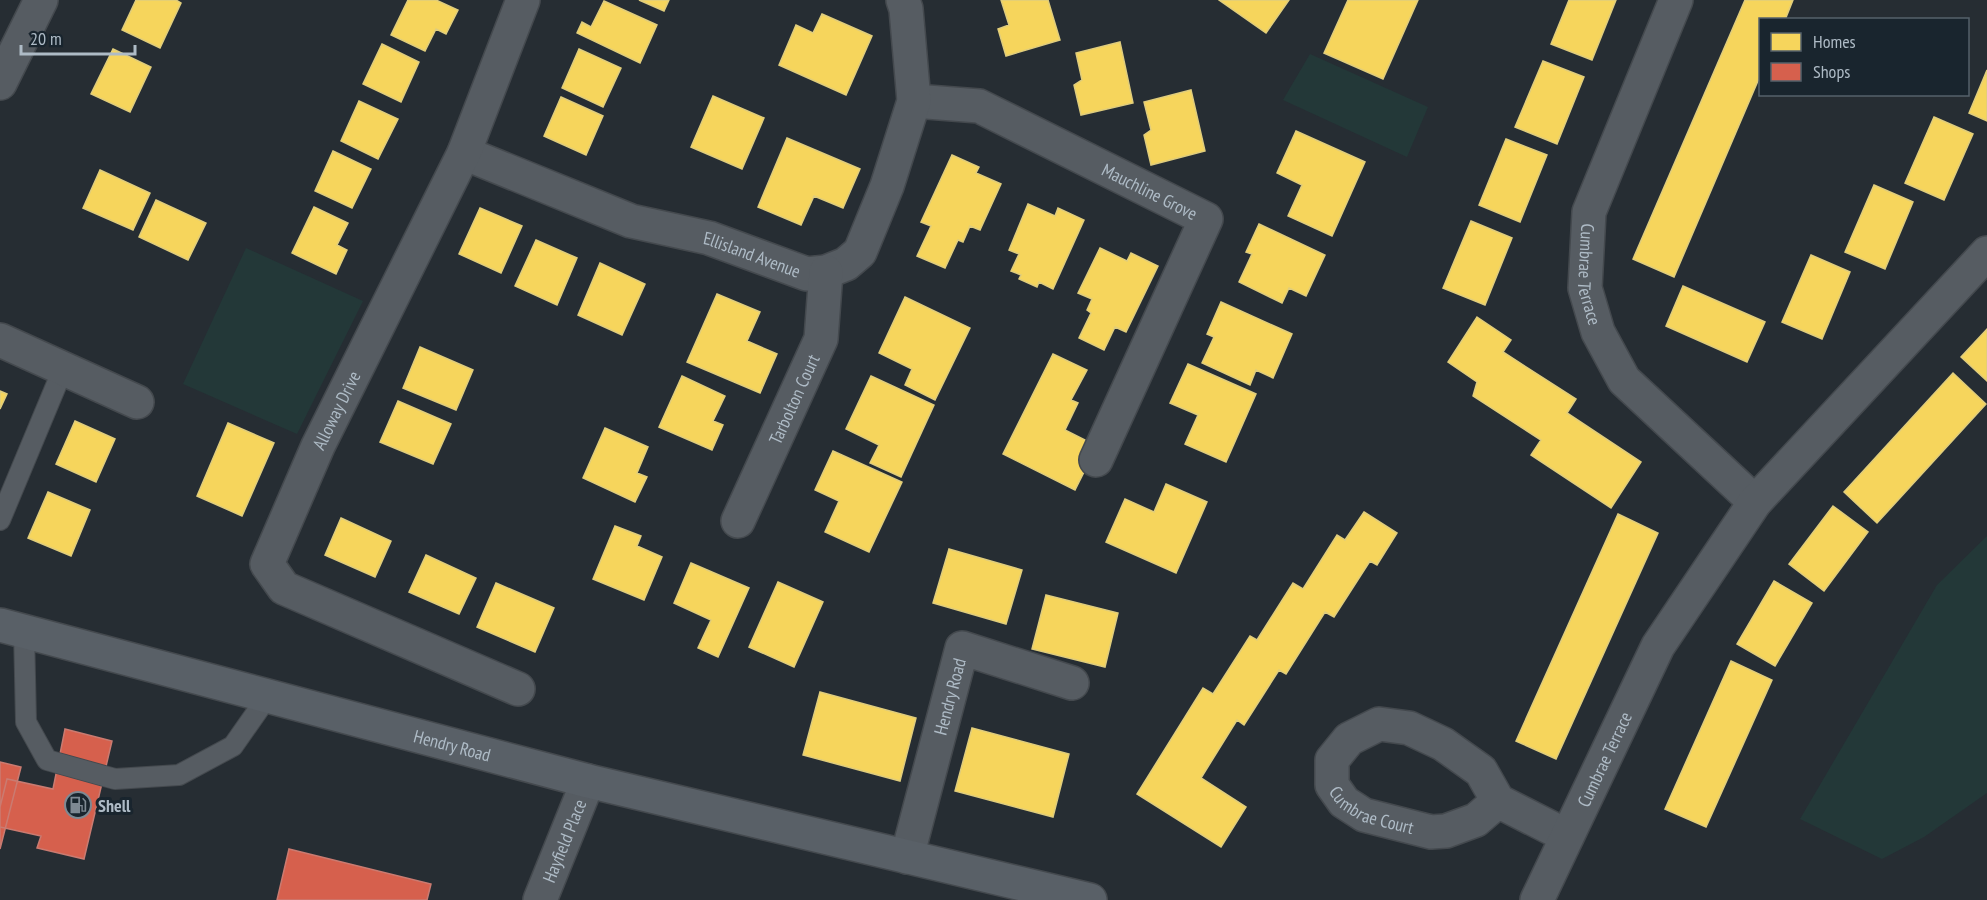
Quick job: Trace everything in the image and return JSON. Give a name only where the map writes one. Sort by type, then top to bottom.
[{"type":"street","points":[[0,83],[41,0]]},
{"type":"street","name":"Alloway Drive","points":[[518,689],[284,588],[267,564],[318,446],[464,153],[523,0]]},
{"type":"street","name":"Ellisland Avenue","points":[[464,153],[631,221],[709,238],[807,274],[826,272],[846,264],[860,252],[887,186],[914,101],[906,9],[903,0]]},
{"type":"street","name":"Cumbrae Terrace","points":[[1676,0],[1589,212],[1585,288],[1598,332],[1624,380],[1755,502]]},
{"type":"street","name":"Mauchline Grove","points":[[914,101],[979,106],[1206,219],[1096,460]]},
{"type":"street","name":"Cumbrae Terrace","points":[[1537,900],[1658,646],[1755,502],[1987,253]]},
{"type":"street","name":"Tarbolton Court","points":[[738,521],[821,339],[826,272]]},
{"type":"street","points":[[0,340],[137,402]]},
{"type":"street","name":"Hendry Road","points":[[12,628],[588,781],[1090,900]]},
{"type":"street","name":"Hendry Road","points":[[907,857],[962,648],[1072,683]]},
{"type":"street","name":"Cumbrae Court","points":[[1379,724],[1409,728],[1443,744],[1481,771],[1498,801],[1476,820],[1446,831],[1431,832],[1364,815],[1344,802],[1332,785],[1332,760],[1349,739],[1379,724]]},
{"type":"street","name":"Hayfield Place","points":[[540,900],[588,781]]},
{"type":"street","points":[[1498,801],[1567,836]]},
{"type":"lane","points":[[0,520],[63,369]]},
{"type":"lane","points":[[12,628],[26,722],[46,760],[103,776],[115,779],[179,775],[233,746],[268,696]]},
{"type":"green space","points":[[1310,54],[1428,107],[1407,157],[1283,100]]},
{"type":"green space","points":[[246,248],[363,301],[297,434],[183,384]]},
{"type":"green space","points":[[1987,536],[1987,793],[1924,837],[1882,859],[1800,819],[1937,585]]},
{"type":"building: Homes","points":[[136,0],[176,0],[181,3],[160,48],[122,30]]},
{"type":"building: Homes","points":[[408,0],[436,0],[458,10],[446,34],[436,29],[425,51],[391,35]]},
{"type":"building: Homes","points":[[639,0],[669,0],[664,11]]},
{"type":"building: Homes","points":[[1001,0],[1048,0],[1060,40],[1006,56],[998,29],[1009,25]]},
{"type":"building: Homes","points":[[1219,0],[1289,0],[1266,33]]},
{"type":"building: Homes","points":[[1348,0],[1418,0],[1383,79],[1324,53]]},
{"type":"building: Homes","points":[[1569,0],[1616,0],[1592,60],[1551,44]]},
{"type":"building: Homes","points":[[1745,0],[1793,0],[1786,18],[1759,18],[1759,78],[1674,277],[1633,259]]},
{"type":"building: Homes","points":[[604,1],[657,25],[640,63],[577,33],[582,22],[591,27]]},
{"type":"building: Homes","points":[[822,14],[872,36],[846,95],[779,65],[796,25],[813,33]]},
{"type":"building: Homes","points":[[1120,42],[1133,103],[1081,115],[1074,85],[1082,80],[1076,53]]},
{"type":"building: Homes","points":[[382,44],[419,62],[401,102],[363,84]]},
{"type":"building: Homes","points":[[113,49],[151,67],[130,112],[91,94]]},
{"type":"building: Homes","points":[[579,49],[621,68],[603,107],[562,88]]},
{"type":"building: Homes","points":[[1543,61],[1584,77],[1557,144],[1515,127]]},
{"type":"building: Homes","points":[[1987,70],[1987,121],[1969,113]]},
{"type":"building: Homes","points":[[1191,90],[1205,151],[1151,165],[1144,135],[1151,130],[1144,102]]},
{"type":"building: Homes","points":[[713,96],[764,118],[742,169],[691,147]]},
{"type":"building: Homes","points":[[561,97],[603,116],[586,155],[544,136]]},
{"type":"building: Homes","points":[[359,101],[398,119],[378,159],[341,141]]},
{"type":"building: Homes","points":[[1934,117],[1973,134],[1944,200],[1905,183]]},
{"type":"building: Homes","points":[[1296,131],[1365,162],[1332,236],[1288,216],[1302,185],[1277,173]]},
{"type":"building: Homes","points":[[787,138],[860,169],[843,208],[814,196],[801,225],[758,207]]},
{"type":"building: Homes","points":[[1506,139],[1547,155],[1520,222],[1479,205]]},
{"type":"building: Homes","points":[[333,151],[371,169],[352,208],[315,191]]},
{"type":"building: Homes","points":[[952,155],[979,167],[976,173],[1001,184],[980,230],[970,226],[963,242],[958,240],[945,268],[917,256],[931,226],[921,222]]},
{"type":"building: Homes","points":[[100,170],[150,193],[133,230],[83,208]]},
{"type":"building: Homes","points":[[1874,185],[1913,202],[1885,269],[1845,252]]},
{"type":"building: Homes","points":[[156,200],[206,223],[188,260],[139,237]]},
{"type":"building: Homes","points":[[1028,204],[1055,216],[1058,208],[1084,220],[1053,289],[1039,282],[1037,287],[1019,279],[1021,275],[1011,271],[1019,254],[1009,250]]},
{"type":"building: Homes","points":[[314,207],[348,223],[337,245],[347,250],[336,274],[292,253]]},
{"type":"building: Homes","points":[[480,208],[522,226],[501,273],[459,254]]},
{"type":"building: Homes","points":[[1471,221],[1512,238],[1485,305],[1443,288]]},
{"type":"building: Homes","points":[[1259,224],[1325,255],[1306,296],[1289,288],[1282,303],[1239,282],[1252,254],[1246,252]]},
{"type":"building: Homes","points":[[536,240],[577,258],[557,305],[515,286]]},
{"type":"building: Homes","points":[[1100,248],[1127,261],[1131,253],[1158,266],[1126,332],[1115,327],[1104,350],[1079,338],[1091,313],[1087,310],[1092,299],[1078,293]]},
{"type":"building: Homes","points":[[1811,255],[1850,272],[1822,339],[1782,322]]},
{"type":"building: Homes","points":[[600,263],[645,284],[622,335],[578,315]]},
{"type":"building: Homes","points":[[1683,286],[1765,322],[1747,362],[1666,326]]},
{"type":"building: Homes","points":[[717,294],[760,312],[747,341],[777,354],[760,393],[687,362]]},
{"type":"building: Homes","points":[[905,297],[970,328],[935,400],[905,385],[912,369],[879,353]]},
{"type":"building: Homes","points":[[1221,302],[1292,334],[1273,378],[1256,370],[1250,385],[1202,363],[1214,337],[1207,334]]},
{"type":"building: Homes","points":[[1477,317],[1511,340],[1503,352],[1576,399],[1567,413],[1641,462],[1611,508],[1531,455],[1541,440],[1473,396],[1477,382],[1448,362]]},
{"type":"building: Homes","points":[[1987,329],[1987,381],[1961,357]]},
{"type":"building: Homes","points":[[420,347],[473,370],[456,410],[403,388]]},
{"type":"building: Homes","points":[[1053,354],[1087,370],[1071,400],[1078,403],[1065,430],[1097,446],[1075,490],[1003,454]]},
{"type":"building: Homes","points":[[1188,364],[1256,394],[1226,462],[1185,444],[1198,415],[1170,403]]},
{"type":"building: Homes","points":[[1953,373],[1986,404],[1877,523],[1844,492]]},
{"type":"building: Homes","points":[[682,376],[725,396],[713,421],[723,425],[712,450],[659,427]]},
{"type":"building: Homes","points":[[871,376],[934,405],[901,477],[870,463],[879,445],[846,429]]},
{"type":"building: Homes","points":[[0,391],[7,394],[0,409]]},
{"type":"building: Homes","points":[[398,401],[451,424],[433,464],[380,442]]},
{"type":"building: Homes","points":[[75,421],[115,439],[96,482],[56,464]]},
{"type":"building: Homes","points":[[228,423],[274,443],[242,516],[197,496]]},
{"type":"building: Homes","points":[[605,428],[648,447],[637,473],[647,477],[635,502],[583,478]]},
{"type":"building: Homes","points":[[833,451],[902,482],[869,552],[825,532],[839,501],[815,490]]},
{"type":"building: Homes","points":[[1166,484],[1207,502],[1176,573],[1106,542],[1125,499],[1154,512]]},
{"type":"building: Homes","points":[[48,492],[90,510],[71,556],[28,538]]},
{"type":"building: Homes","points":[[1833,506],[1868,532],[1824,591],[1789,564]]},
{"type":"building: Homes","points":[[1364,512],[1397,533],[1377,565],[1370,561],[1334,617],[1325,612],[1286,674],[1279,670],[1244,725],[1237,720],[1201,778],[1246,807],[1221,847],[1137,794],[1203,688],[1213,694],[1250,636],[1257,640],[1293,583],[1303,589],[1337,535],[1345,540]]},
{"type":"building: Homes","points":[[1618,514],[1658,533],[1556,759],[1516,741]]},
{"type":"building: Homes","points":[[341,518],[391,541],[375,577],[325,555]]},
{"type":"building: Homes","points":[[615,526],[641,536],[637,546],[662,557],[644,600],[593,579]]},
{"type":"building: Homes","points":[[949,549],[1022,570],[1006,624],[933,603]]},
{"type":"building: Homes","points":[[426,555],[476,578],[459,614],[409,592]]},
{"type":"building: Homes","points":[[691,563],[749,588],[718,657],[698,648],[711,620],[674,603]]},
{"type":"building: Homes","points":[[1774,581],[1812,603],[1775,666],[1737,644]]},
{"type":"building: Homes","points":[[778,582],[823,602],[794,667],[749,647]]},
{"type":"building: Homes","points":[[496,583],[554,608],[535,652],[477,627]]},
{"type":"building: Homes","points":[[1046,595],[1118,613],[1105,667],[1032,649]]},
{"type":"building: Homes","points":[[1731,661],[1772,680],[1706,827],[1665,809]]},
{"type":"building: Homes","points":[[820,692],[916,718],[900,781],[803,755]]},
{"type":"building: Homes","points":[[972,728],[1069,754],[1053,817],[955,791]]},
{"type":"building: Shops","points":[[65,729],[112,741],[84,859],[37,848],[41,836],[0,827],[0,807],[7,779],[53,789]]},
{"type":"building: Shops","points":[[0,762],[21,767],[0,849]]},
{"type":"building: Shops","points":[[289,849],[431,884],[427,900],[277,900]]},
{"type":"place","name":"Shell","points":[[78,805]]}]
